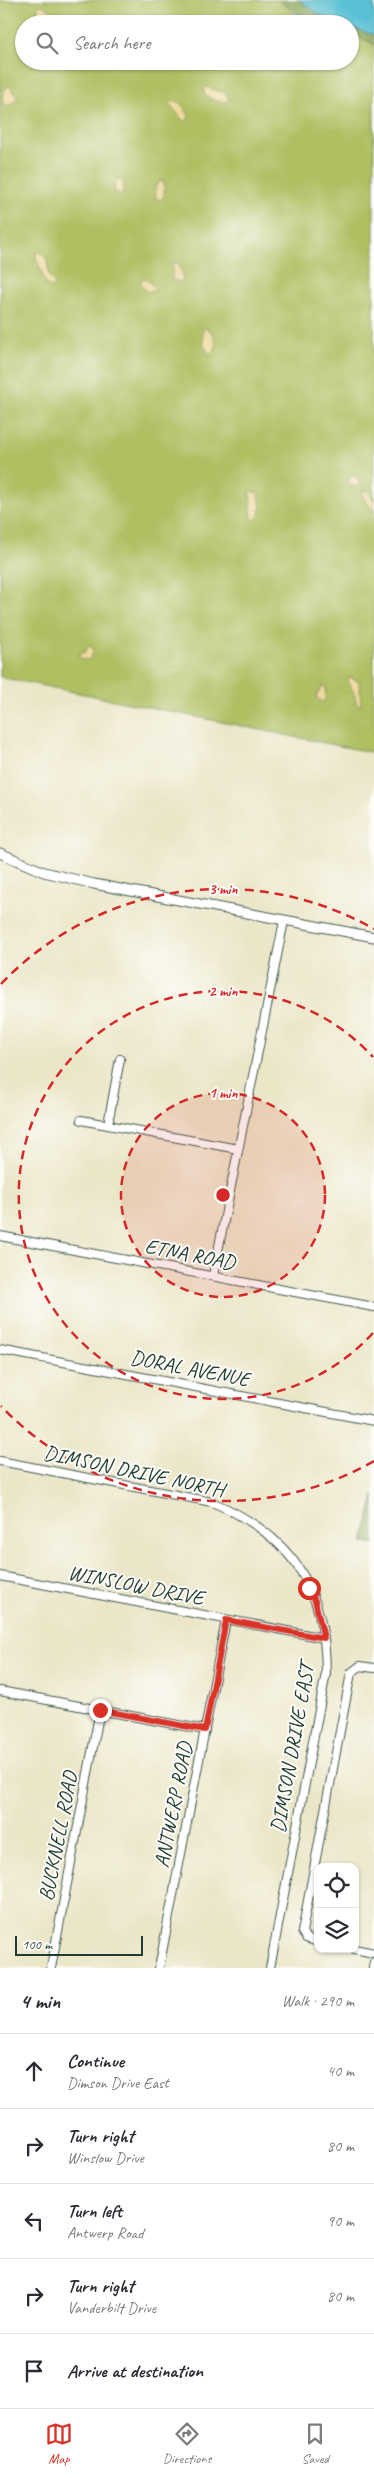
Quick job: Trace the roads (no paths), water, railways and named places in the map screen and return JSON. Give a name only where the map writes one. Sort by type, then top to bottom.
[{"type":"street","points":[[0,853],[44,872],[85,882],[284,921],[374,936]]},
{"type":"street","points":[[213,1276],[284,921]]},
{"type":"street","points":[[108,1124],[120,1059]]},
{"type":"street","points":[[82,1120],[238,1149]]},
{"type":"street","name":"ETNA ROAD","points":[[0,1236],[374,1307]]},
{"type":"street","name":"DORAL AVENUE","points":[[0,1350],[374,1421]]},
{"type":"street","name":"DIMSON DRIVE NORTH","points":[[0,1461],[212,1502],[251,1520],[280,1544]]},
{"type":"street","name":"DIMSON DRIVE EAST","points":[[270,1968],[324,1685],[324,1638],[315,1601],[291,1557],[280,1544]]},
{"type":"street","name":"WINSLOW DRIVE","points":[[0,1576],[324,1638]]},
{"type":"street","name":"ANTWERP ROAD","points":[[159,1968],[226,1620]]},
{"type":"street","points":[[314,1941],[306,1938],[302,1932],[351,1673],[360,1666],[374,1668]]},
{"type":"street","points":[[0,1691],[205,1730]]},
{"type":"street","name":"BUCKNELL ROAD","points":[[51,1968],[100,1710]]},
{"type":"street","points":[[359,1950],[374,1953]]},
{"type":"street","points":[[373,1968],[374,1962]]},
{"type":"water","points":[[299,0],[374,1],[374,35],[359,30],[359,15],[322,15]]}]
